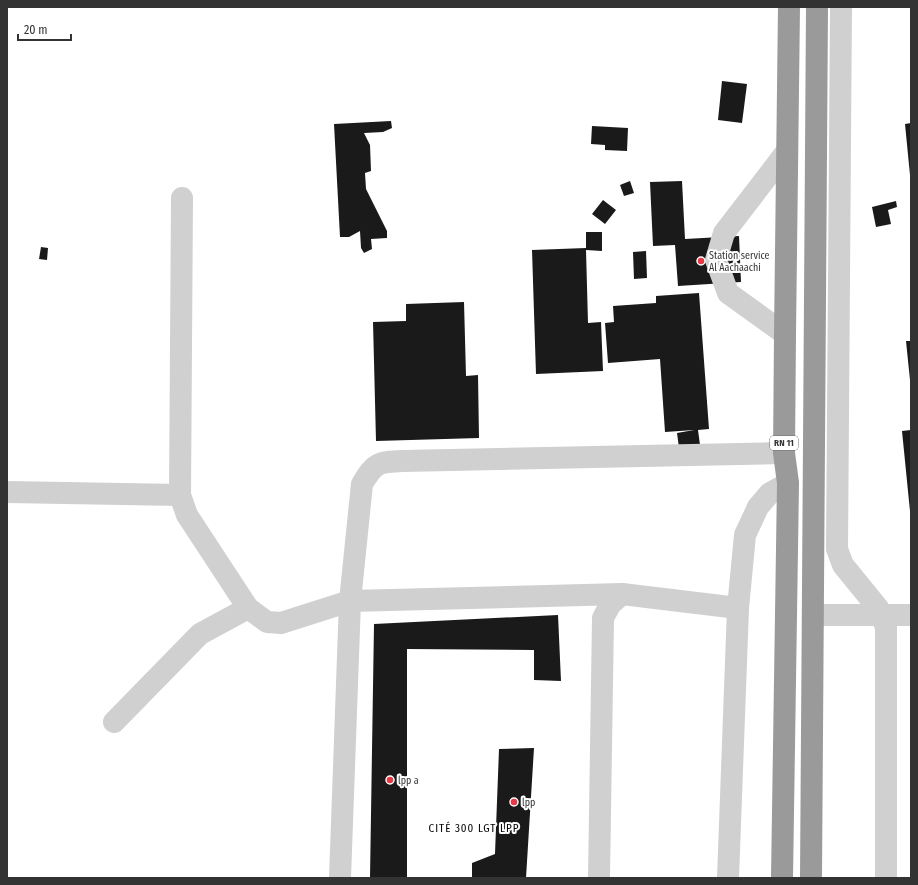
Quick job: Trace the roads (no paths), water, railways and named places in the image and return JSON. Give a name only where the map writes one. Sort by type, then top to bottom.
[{"type":"highway","name":"RN 11","points":[[782,878],[788,483],[784,453],[789,7]]},
{"type":"highway","points":[[811,878],[818,7]]},
{"type":"street","points":[[841,7],[838,229],[837,549],[844,565],[878,608],[886,626],[886,878]]},
{"type":"street","points":[[785,334],[728,293],[716,260],[724,233],[787,151]]},
{"type":"street","points":[[182,198],[180,495],[187,514],[248,608],[267,622],[281,623],[350,601],[622,594],[738,608]]},
{"type":"street","points":[[340,878],[350,601],[362,484],[369,472],[380,462],[784,453]]},
{"type":"street","points":[[728,878],[738,608],[745,535],[758,507],[770,493],[788,483]]},
{"type":"street","points":[[7,492],[180,495]]},
{"type":"street","points":[[599,878],[603,618],[610,605],[622,594]]},
{"type":"street","points":[[114,722],[200,634],[248,608]]},
{"type":"street","points":[[813,615],[911,615]]},
{"type":"place","name":"Station service Al Aachaachi","points":[[701,261]]},
{"type":"place","name":"lpp a","points":[[390,780]]},
{"type":"place","name":"lpp","points":[[514,802]]},
{"type":"district","name":"CITÉ 300 LGT LPP","points":[[474,828]]}]
